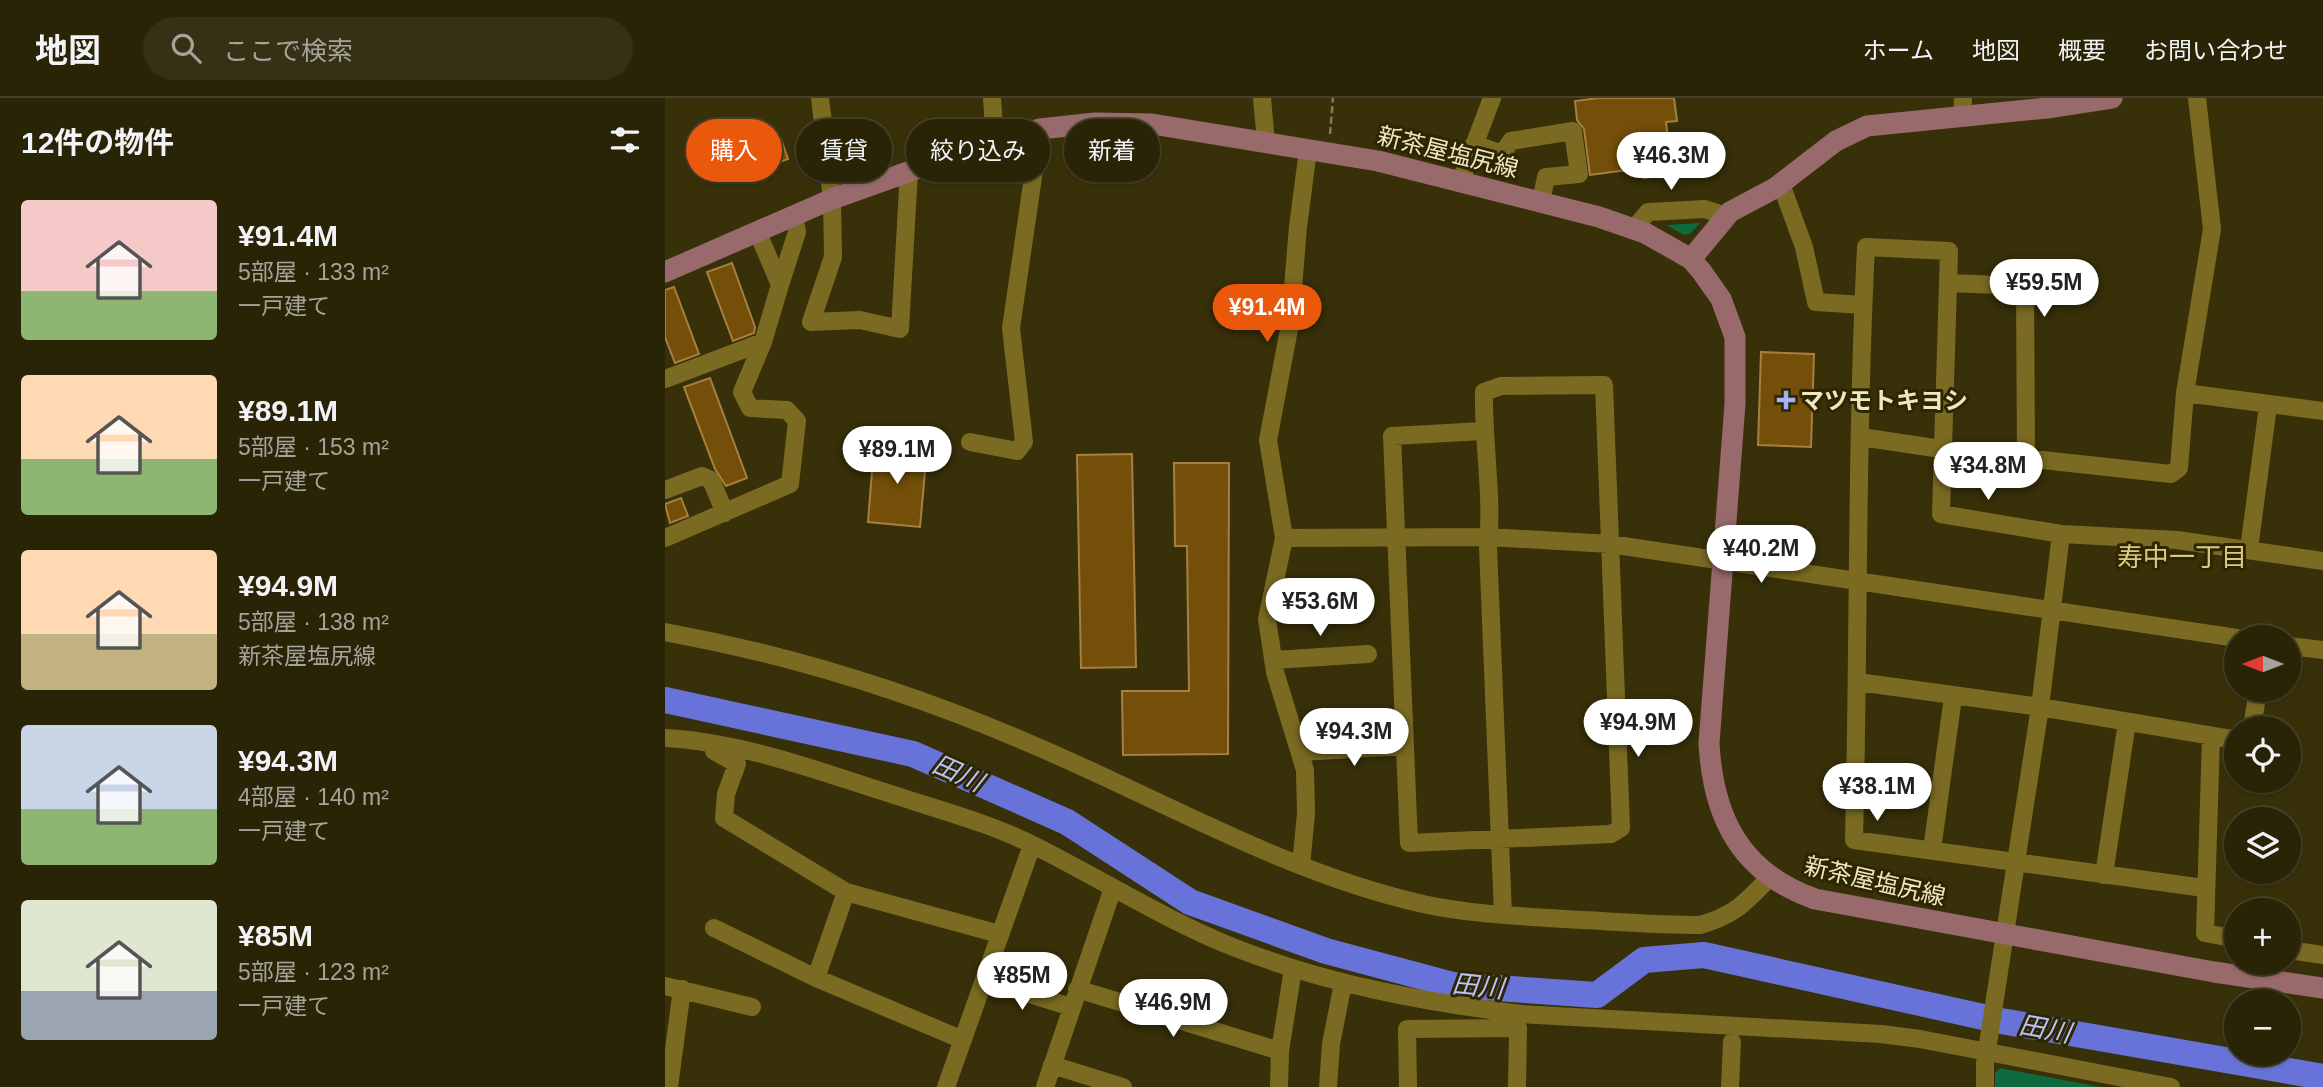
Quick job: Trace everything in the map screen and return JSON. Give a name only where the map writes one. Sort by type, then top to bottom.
[{"type":"main road","points":[[1691,259],[1726,216],[1780,184],[1836,141],[1867,126],[1963,108],[2101,99]]},
{"type":"main road","name":"新茶屋塩尻線","points":[[1050,128],[1095,123],[1152,124],[1266,142],[1318,147],[1461,180],[1633,229],[1691,259],[1721,299],[1735,337],[1735,404],[1709,712],[1711,775],[1721,816],[1730,831],[1770,877],[1793,891],[1815,899],[2003,943],[2323,988]]},
{"type":"main road","name":"新茶屋塩尻線","points":[[665,272],[794,215],[906,172]]},
{"type":"street","points":[[820,98],[834,257],[811,322],[860,320],[900,329],[908,182]]},
{"type":"street","points":[[992,98],[993,119]]},
{"type":"street","points":[[1262,98],[1266,142]]},
{"type":"street","points":[[1461,180],[1492,98]]},
{"type":"street","points":[[1861,437],[1941,449],[2171,474],[2179,468],[2185,393],[2212,229],[2197,98]]},
{"type":"street","points":[[1474,144],[1502,154],[1511,141],[1573,131],[1579,173],[1546,177],[1541,202]]},
{"type":"street","points":[[1301,865],[1307,814],[1305,770],[1273,660],[1268,620],[1285,538],[1268,440],[1290,324],[1297,227],[1318,147]]},
{"type":"street","points":[[970,442],[1017,451],[1024,442],[1011,328],[1032,182]]},
{"type":"street","points":[[1780,184],[1804,247],[1816,302],[1863,305]]},
{"type":"street","points":[[1633,229],[1648,212],[1705,209],[1726,216]]},
{"type":"street","points":[[665,538],[790,484],[797,421],[787,410],[750,408],[742,392],[763,342],[797,232],[794,215]]},
{"type":"street","points":[[758,233],[780,285]]},
{"type":"street","points":[[2204,888],[1854,839],[1858,682],[1856,580],[1866,247],[1949,251],[1941,514],[2061,534],[2177,540],[2323,561]]},
{"type":"street","points":[[1948,283],[2025,286],[2026,458]]},
{"type":"street","points":[[665,379],[763,342]]},
{"type":"street","points":[[1483,430],[1392,436],[1409,843],[1502,839],[1611,834],[1621,828],[1604,386],[1501,386],[1484,392],[1483,430],[1502,839],[1503,915]]},
{"type":"street","points":[[2185,393],[2268,406],[2323,411]]},
{"type":"street","points":[[2249,549],[2268,406]]},
{"type":"street","points":[[665,491],[702,476],[711,480],[725,513]]},
{"type":"street","points":[[1985,1087],[1987,1047],[2040,707],[2061,534]]},
{"type":"street","points":[[1285,538],[1489,537],[1610,544],[2224,636]]},
{"type":"street","points":[[665,632],[827,671],[915,697],[1020,739],[1301,865],[1352,884],[1424,904],[1503,915],[1700,925],[1724,918],[1738,910],[1770,877]]},
{"type":"street","points":[[2301,647],[2323,650]]},
{"type":"street","points":[[1273,660],[1368,654]]},
{"type":"street","points":[[1858,682],[2040,707],[2224,738]]},
{"type":"street","points":[[1932,850],[1953,696]]},
{"type":"street","points":[[2104,874],[2127,722]]},
{"type":"street","points":[[2211,737],[2204,933],[2224,937]]},
{"type":"street","points":[[665,738],[695,741],[793,762],[985,825],[1032,845],[1230,946],[1293,969],[1343,983],[1448,1004],[1521,1014],[1881,1034],[1987,1047],[2171,1087]]},
{"type":"street","points":[[695,741],[737,764],[726,793],[724,818],[846,892],[999,934]]},
{"type":"street","points":[[1300,752],[1405,746]]},
{"type":"street","points":[[946,1087],[1032,845]]},
{"type":"street","points":[[1045,1087],[1113,888]]},
{"type":"street","points":[[816,978],[846,892]]},
{"type":"street","points":[[714,928],[816,978],[963,1040]]},
{"type":"street","points":[[2301,952],[2323,955]]},
{"type":"street","points":[[1279,1087],[1280,1051],[1293,969]]},
{"type":"street","points":[[984,980],[1071,1007]]},
{"type":"street","points":[[1328,1087],[1331,1044],[1343,983]]},
{"type":"street","points":[[670,1087],[673,987],[753,1007]]},
{"type":"street","points":[[1077,989],[1280,1051]]},
{"type":"street","points":[[1408,1087],[1407,1029],[1518,1028],[1517,1087]]},
{"type":"street","points":[[1730,1087],[1732,1042]]},
{"type":"street","points":[[1052,1065],[1123,1087]]},
{"type":"path","points":[[1318,147],[1333,98]]},
{"type":"green space","points":[[1700,223],[1691,233],[1684,235],[1666,225]]},
{"type":"green space","points":[[2000,1068],[2100,1087],[1995,1087],[1995,1073]]},
{"type":"building","points":[[1599,98],[1674,98],[1677,121],[1666,122],[1671,168],[1658,170],[1658,176],[1644,178],[1643,168],[1590,175],[1584,129],[1577,120],[1575,101]]},
{"type":"building","points":[[782,142],[788,159],[782,161]]},
{"type":"building","points":[[732,263],[755,327],[754,333],[733,341],[707,272]]},
{"type":"building","points":[[674,287],[699,354],[675,363],[665,337],[665,290]]},
{"type":"building","name":"マツモトキヨシ","points":[[1761,352],[1814,354],[1811,447],[1758,445]]},
{"type":"building","points":[[710,378],[747,478],[726,486],[715,469],[684,387]]},
{"type":"building","points":[[874,446],[927,450],[920,527],[868,522]]},
{"type":"building","points":[[1132,454],[1136,667],[1081,668],[1077,455]]},
{"type":"building","points":[[1174,463],[1229,463],[1228,754],[1123,755],[1122,691],[1189,691],[1187,546],[1175,546]]},
{"type":"building","points":[[681,498],[688,516],[670,523],[665,504]]},
{"type":"waterway","name":"田川","points":[[665,700],[913,754],[1067,822],[1190,902],[1326,951],[1453,985],[1597,995],[1644,960],[1704,955],[2001,1021],[2323,1077]]},
{"type":"place","name":"マツモトキヨシ","points":[[1786,400]]},
{"type":"district","name":"寿中一丁目","points":[[2182,557]]}]
